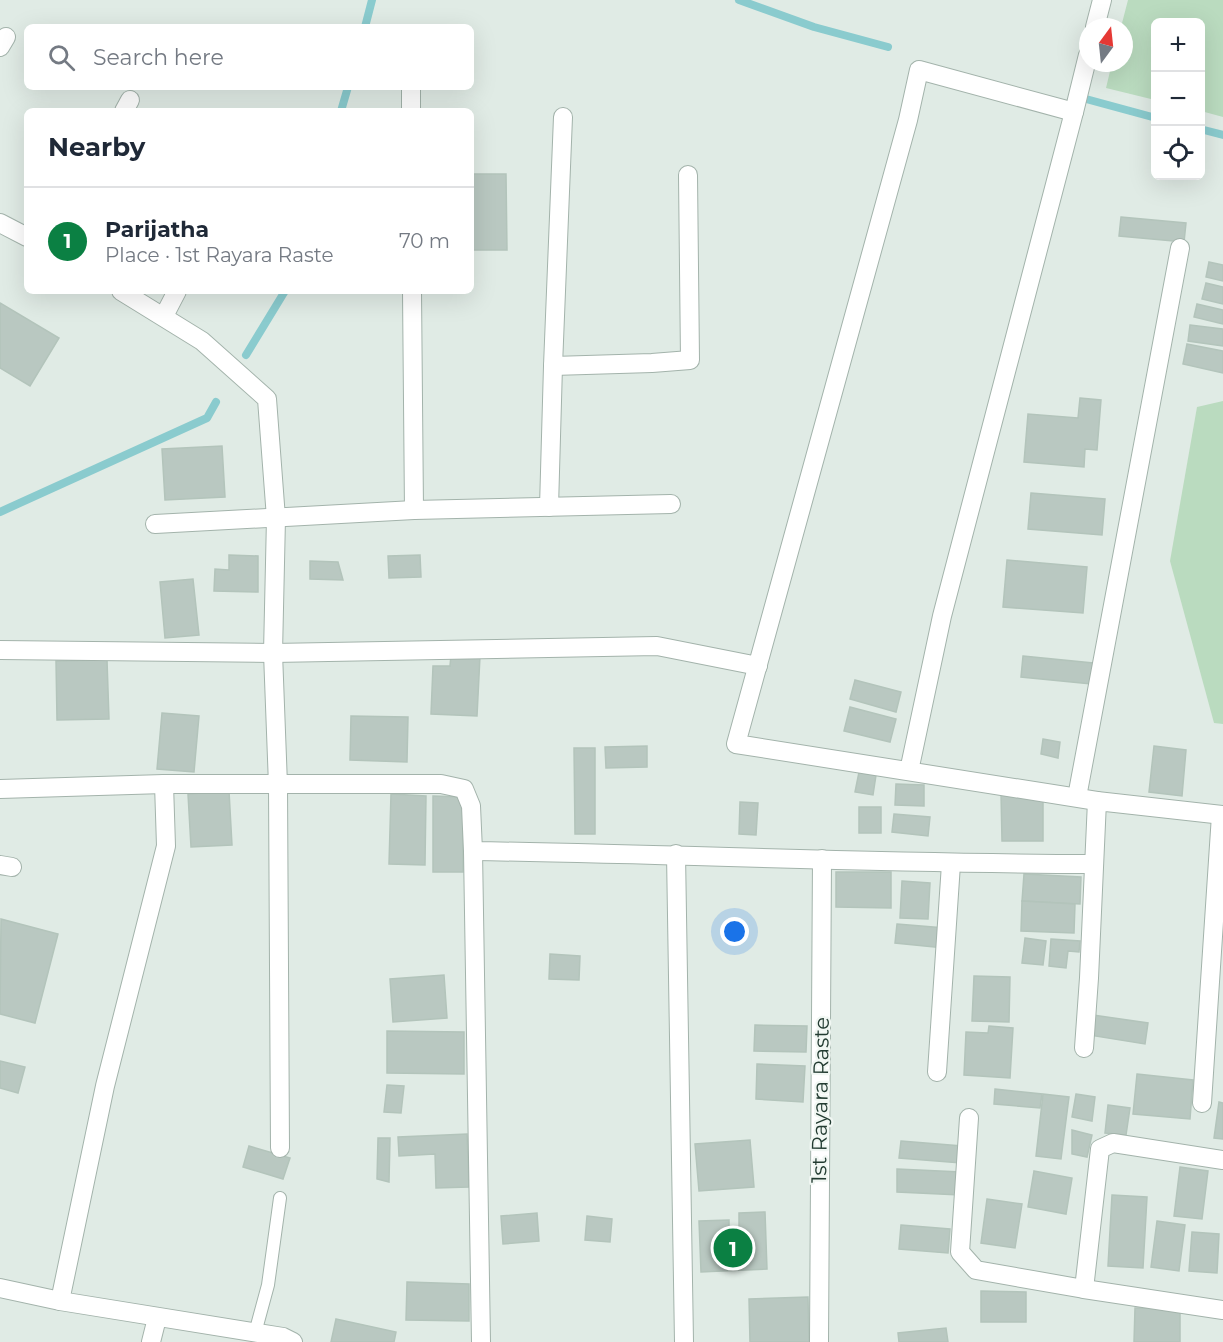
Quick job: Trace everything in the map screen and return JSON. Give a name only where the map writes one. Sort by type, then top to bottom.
[{"type":"street","points":[[1097,18],[1102,0]]},
{"type":"street","points":[[1074,112],[919,70],[908,120],[736,744],[1096,801],[1222,815],[1202,1103]]},
{"type":"street","points":[[909,771],[942,616],[1084,72]]},
{"type":"street","points":[[411,90],[411,108]]},
{"type":"street","points":[[549,507],[563,117]]},
{"type":"street","points":[[553,366],[690,360],[688,175]]},
{"type":"street","points":[[0,224],[24,236]]},
{"type":"street","points":[[1077,797],[1180,248]]},
{"type":"street","points":[[126,294],[202,341],[267,399],[276,518],[273,653],[278,785],[280,1148]]},
{"type":"street","points":[[164,316],[175,294]]},
{"type":"street","points":[[412,294],[414,510]]},
{"type":"street","points":[[155,524],[414,510],[671,504]]},
{"type":"street","points":[[0,650],[273,653],[657,646],[758,666]]},
{"type":"street","points":[[60,1301],[105,1086],[166,846],[164,784]]},
{"type":"street","points":[[0,789],[164,784],[441,784],[464,789],[471,806],[474,851],[481,1342]]},
{"type":"street","points":[[1084,1048],[1096,801]]},
{"type":"street","points":[[474,851],[676,854],[951,864],[1094,864]]},
{"type":"street","points":[[676,854],[684,1342]]},
{"type":"street","name":"1st Rayara Raste","points":[[819,1342],[822,858]]},
{"type":"street","points":[[937,1072],[951,864]]},
{"type":"street","points":[[969,1118],[960,1252],[976,1270],[1223,1310]]},
{"type":"street","points":[[1084,1289],[1100,1149],[1113,1143],[1223,1160]]},
{"type":"street","points":[[0,1288],[157,1318],[283,1337],[293,1342]]},
{"type":"street","points":[[151,1342],[157,1318]]},
{"type":"lane","points":[[255,1333],[268,1285],[280,1198]]},
{"type":"green space","points":[[1128,0],[1223,0],[1223,117],[1205,112],[1205,18],[1151,18],[1151,99],[1106,88],[1110,72],[1133,72],[1133,18],[1123,18]]},
{"type":"green space","points":[[1223,401],[1223,724],[1214,723],[1170,561],[1197,407]]},
{"type":"building","points":[[474,174],[506,174],[507,250],[474,250]]},
{"type":"building","points":[[1121,217],[1186,223],[1184,242],[1119,236]]},
{"type":"building","points":[[1209,262],[1223,265],[1223,281],[1206,277]]},
{"type":"building","points":[[1206,283],[1223,287],[1223,304],[1202,299]]},
{"type":"building","points":[[0,303],[59,338],[30,386],[0,368]]},
{"type":"building","points":[[1197,304],[1223,310],[1223,324],[1194,317]]},
{"type":"building","points":[[1190,325],[1223,329],[1223,346],[1188,341]]},
{"type":"building","points":[[1187,344],[1223,351],[1223,373],[1183,364]]},
{"type":"building","points":[[1080,398],[1101,400],[1097,450],[1085,449],[1084,467],[1024,462],[1028,414],[1078,418]]},
{"type":"building","points":[[222,446],[225,497],[165,500],[162,449]]},
{"type":"building","points":[[1031,493],[1105,499],[1102,535],[1028,529]]},
{"type":"building","points":[[229,555],[258,556],[258,592],[214,591],[215,569],[229,570]]},
{"type":"building","points":[[420,555],[421,577],[389,578],[388,556]]},
{"type":"building","points":[[1007,560],[1087,567],[1083,613],[1003,607]]},
{"type":"building","points":[[310,561],[338,562],[343,580],[310,579]]},
{"type":"building","points":[[193,579],[199,635],[165,638],[160,582]]},
{"type":"building","points":[[451,655],[480,656],[477,716],[431,714],[433,666],[450,666]]},
{"type":"building","points":[[1023,656],[1093,663],[1091,684],[1021,677]]},
{"type":"building","points":[[107,660],[109,719],[57,720],[56,661]]},
{"type":"building","points":[[855,680],[901,692],[896,712],[850,699]]},
{"type":"building","points":[[850,707],[896,719],[890,742],[844,731]]},
{"type":"building","points":[[162,713],[199,716],[194,772],[157,769]]},
{"type":"building","points":[[351,716],[408,717],[407,762],[350,760]]},
{"type":"building","points":[[1043,739],[1060,742],[1058,758],[1041,754]]},
{"type":"building","points":[[647,746],[647,767],[606,768],[605,747]]},
{"type":"building","points":[[1154,746],[1186,750],[1182,796],[1149,792]]},
{"type":"building","points":[[574,748],[595,748],[595,834],[575,834]]},
{"type":"building","points":[[859,772],[876,775],[873,795],[855,792]]},
{"type":"building","points":[[896,784],[924,785],[924,806],[895,805]]},
{"type":"building","points":[[229,791],[232,845],[191,847],[188,794]]},
{"type":"building","points":[[1001,793],[1043,793],[1043,841],[1002,841]]},
{"type":"building","points":[[391,794],[426,796],[425,865],[389,864]]},
{"type":"building","points":[[433,796],[463,797],[463,872],[433,872]]},
{"type":"building","points":[[740,802],[758,803],[756,835],[739,834]]},
{"type":"building","points":[[859,807],[881,807],[881,833],[859,833]]},
{"type":"building","points":[[894,814],[930,817],[928,836],[892,832]]},
{"type":"building","points":[[836,872],[891,872],[891,908],[836,907]]},
{"type":"building","points":[[1024,874],[1081,877],[1080,904],[1022,901]]},
{"type":"building","points":[[902,881],[930,883],[928,919],[900,918]]},
{"type":"building","points":[[1022,901],[1075,904],[1074,933],[1021,931]]},
{"type":"building","points":[[1,919],[58,934],[35,1023],[0,1014]]},
{"type":"building","points":[[897,924],[945,928],[944,948],[895,943]]},
{"type":"building","points":[[1025,938],[1046,941],[1043,965],[1022,963]]},
{"type":"building","points":[[1051,939],[1080,941],[1079,952],[1068,951],[1066,968],[1049,966]]},
{"type":"building","points":[[550,954],[580,956],[579,980],[549,979]]},
{"type":"building","points":[[444,975],[447,1018],[393,1022],[390,979]]},
{"type":"building","points":[[974,976],[1010,977],[1009,1022],[972,1021]]},
{"type":"building","points":[[1093,1015],[1148,1023],[1145,1044],[1089,1035]]},
{"type":"building","points":[[755,1025],[807,1026],[806,1052],[754,1051]]},
{"type":"building","points":[[989,1026],[1013,1028],[1010,1078],[964,1075],[966,1032],[988,1033]]},
{"type":"building","points":[[387,1031],[464,1032],[464,1074],[387,1073]]},
{"type":"building","points":[[0,1061],[25,1067],[18,1093],[0,1088]]},
{"type":"building","points":[[757,1064],[805,1066],[803,1102],[756,1099]]},
{"type":"building","points":[[1137,1074],[1193,1080],[1190,1119],[1133,1114]]},
{"type":"building","points":[[387,1085],[404,1086],[401,1113],[384,1112]]},
{"type":"building","points":[[995,1089],[1042,1094],[1040,1108],[994,1104]]},
{"type":"building","points":[[1043,1094],[1069,1097],[1061,1159],[1036,1156]]},
{"type":"building","points":[[1076,1094],[1095,1097],[1092,1121],[1072,1117]]},
{"type":"building","points":[[1219,1102],[1223,1103],[1223,1139],[1214,1138]]},
{"type":"building","points":[[1108,1105],[1130,1108],[1126,1135],[1105,1133]]},
{"type":"building","points":[[1072,1130],[1092,1135],[1087,1157],[1072,1154]]},
{"type":"building","points":[[467,1134],[469,1187],[436,1188],[435,1154],[399,1156],[398,1137]]},
{"type":"building","points":[[378,1138],[390,1138],[389,1182],[377,1179]]},
{"type":"building","points":[[750,1140],[754,1187],[699,1191],[695,1144]]},
{"type":"building","points":[[901,1141],[962,1146],[961,1163],[899,1158]]},
{"type":"building","points":[[249,1146],[290,1158],[283,1179],[243,1167]]},
{"type":"building","points":[[1180,1167],[1208,1171],[1202,1219],[1174,1216]]},
{"type":"building","points":[[897,1169],[961,1172],[960,1195],[897,1192]]},
{"type":"building","points":[[1034,1171],[1072,1178],[1066,1214],[1028,1207]]},
{"type":"building","points":[[1112,1195],[1147,1197],[1143,1268],[1108,1266]]},
{"type":"building","points":[[987,1199],[1022,1204],[1015,1248],[981,1243]]},
{"type":"building","points":[[765,1212],[767,1269],[701,1272],[699,1221],[729,1220],[729,1227],[739,1227],[739,1213]]},
{"type":"building","points":[[537,1213],[539,1241],[503,1244],[501,1216]]},
{"type":"building","points":[[587,1216],[612,1219],[610,1242],[585,1240]]},
{"type":"building","points":[[1157,1221],[1185,1225],[1179,1271],[1151,1267]]},
{"type":"building","points":[[901,1225],[950,1229],[948,1253],[899,1249]]},
{"type":"building","points":[[1192,1232],[1219,1234],[1217,1273],[1189,1271]]},
{"type":"building","points":[[407,1282],[469,1284],[469,1321],[406,1320]]},
{"type":"building","points":[[981,1291],[1026,1292],[1026,1322],[981,1322]]},
{"type":"building","points":[[808,1297],[809,1342],[750,1342],[749,1299]]},
{"type":"building","points":[[1135,1308],[1180,1308],[1180,1342],[1134,1342]]},
{"type":"building","points":[[336,1319],[396,1332],[394,1342],[331,1342]]},
{"type":"building","points":[[946,1328],[948,1342],[899,1342],[898,1333]]},
{"type":"waterway","points":[[366,24],[372,0]]},
{"type":"waterway","points":[[739,0],[814,27],[888,47]]},
{"type":"waterway","points":[[342,108],[347,90]]},
{"type":"waterway","points":[[1086,99],[1151,117]]},
{"type":"waterway","points":[[1205,130],[1223,135]]},
{"type":"waterway","points":[[246,355],[283,294]]},
{"type":"waterway","points":[[0,512],[207,418],[216,402]]},
{"type":"place","name":"Parijatha","points":[[733,1248]]}]
